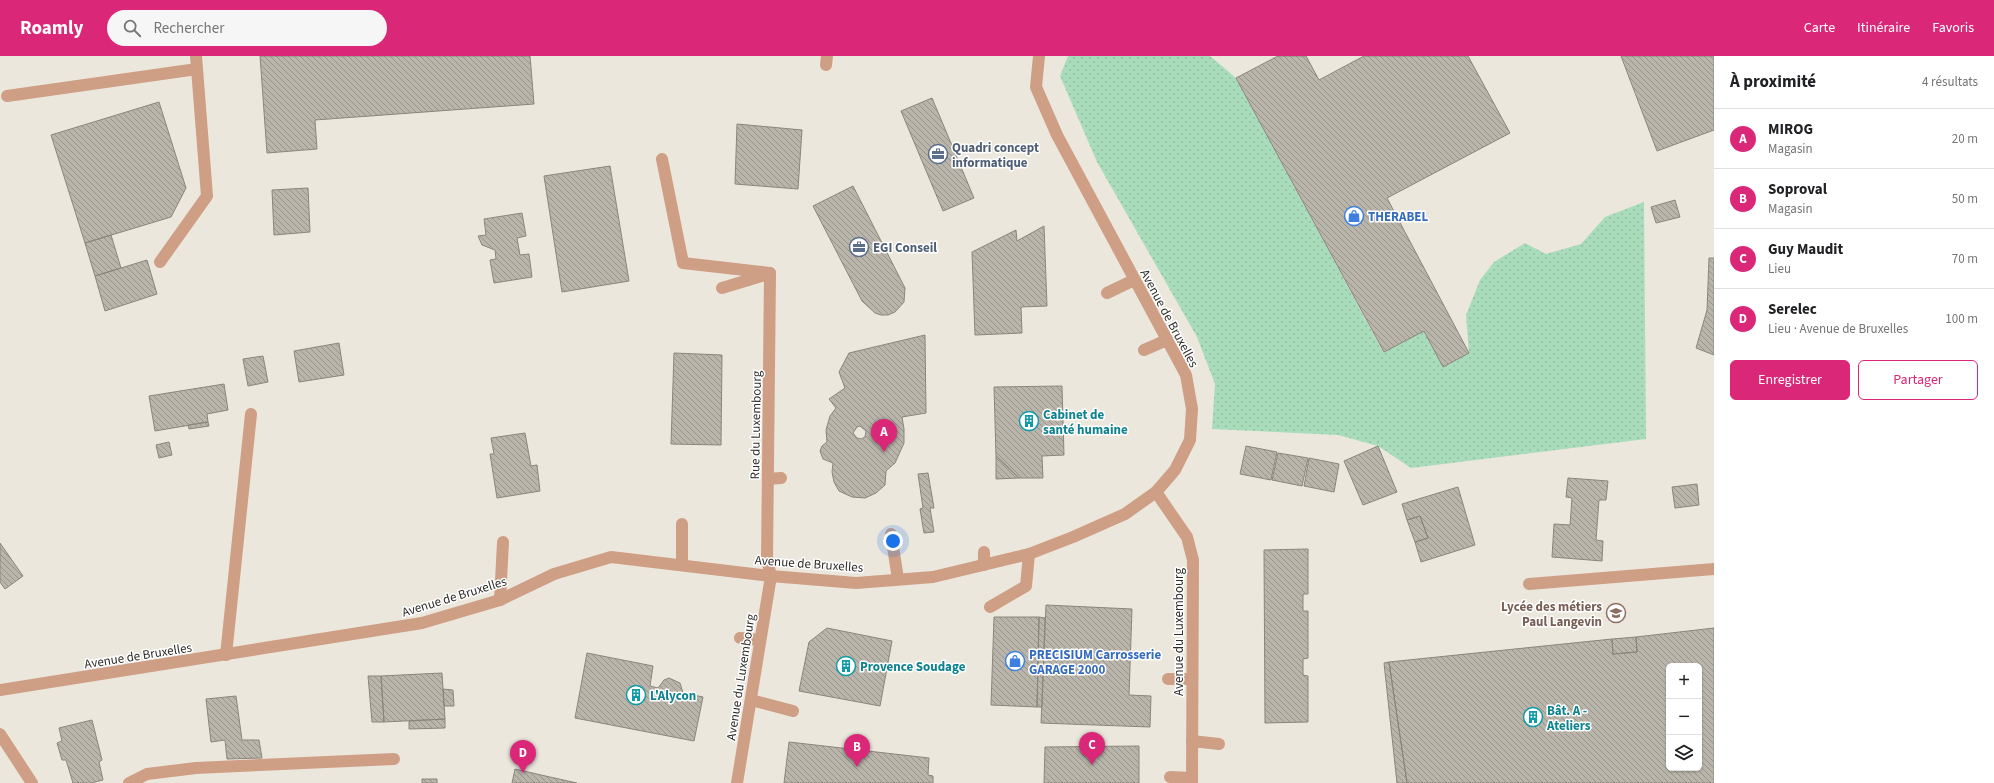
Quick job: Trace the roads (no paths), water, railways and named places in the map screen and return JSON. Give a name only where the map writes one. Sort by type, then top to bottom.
[{"type":"street","points":[[160,262],[207,196],[196,56]]},
{"type":"street","name":"Avenue de Bruxelles","points":[[0,690],[422,623],[500,600],[554,574],[611,557],[771,576],[856,582],[933,577],[1029,554],[1073,537],[1125,514],[1156,492],[1175,470],[1190,440],[1192,409],[1186,376],[1057,135],[1036,86],[1039,56]]},
{"type":"street","points":[[7,96],[197,69]]},
{"type":"street","points":[[662,159],[683,263],[770,274]]},
{"type":"street","points":[[722,288],[770,274]]},
{"type":"street","name":"Rue du Luxembourg","points":[[770,274],[767,560],[771,576]]},
{"type":"street","points":[[1107,293],[1134,280]]},
{"type":"street","points":[[1144,350],[1167,340]]},
{"type":"street","points":[[226,655],[251,414]]},
{"type":"street","points":[[768,479],[781,478]]},
{"type":"street","name":"Avenue du Luxembourg","points":[[1156,492],[1187,537],[1193,560],[1192,780]]},
{"type":"street","points":[[682,524],[682,565]]},
{"type":"street","points":[[891,534],[898,579]]},
{"type":"street","points":[[500,600],[503,542]]},
{"type":"street","points":[[984,552],[984,565]]},
{"type":"street","points":[[990,607],[1026,586],[1029,554]]},
{"type":"street","points":[[1529,584],[1714,569]]},
{"type":"street","name":"Avenue du Luxembourg","points":[[737,783],[771,576]]},
{"type":"street","points":[[740,638],[760,640]]},
{"type":"street","points":[[1168,680],[1192,679]]},
{"type":"street","points":[[751,700],[793,711]]},
{"type":"street","points":[[0,734],[32,783]]},
{"type":"street","points":[[1192,741],[1220,744]]},
{"type":"street","points":[[129,783],[147,774],[196,768],[394,759]]},
{"type":"street","points":[[1170,777],[1192,780]]},
{"type":"place","name":"Quadri concept informatique","points":[[938,154]]},
{"type":"place","name":"THERABEL","points":[[1354,216]]},
{"type":"place","name":"EGI Conseil","points":[[859,247]]},
{"type":"place","name":"Cabinet de santé humaine","points":[[1029,421]]},
{"type":"place","name":"MIROG","points":[[884,452]]},
{"type":"place","name":"Lycée des métiers Paul Langevin","points":[[1616,613]]},
{"type":"place","name":"PRECISIUM Carrosserie GARAGE 2000","points":[[1015,661]]},
{"type":"place","name":"Provence Soudage","points":[[846,666]]},
{"type":"place","name":"L'Alycon","points":[[636,695]]},
{"type":"place","name":"Bât. A - Ateliers","points":[[1533,717]]},
{"type":"place","name":"Guy Maudit","points":[[1092,765]]},
{"type":"place","name":"Soproval","points":[[857,767]]},
{"type":"place","name":"Serelec","points":[[523,773]]}]
